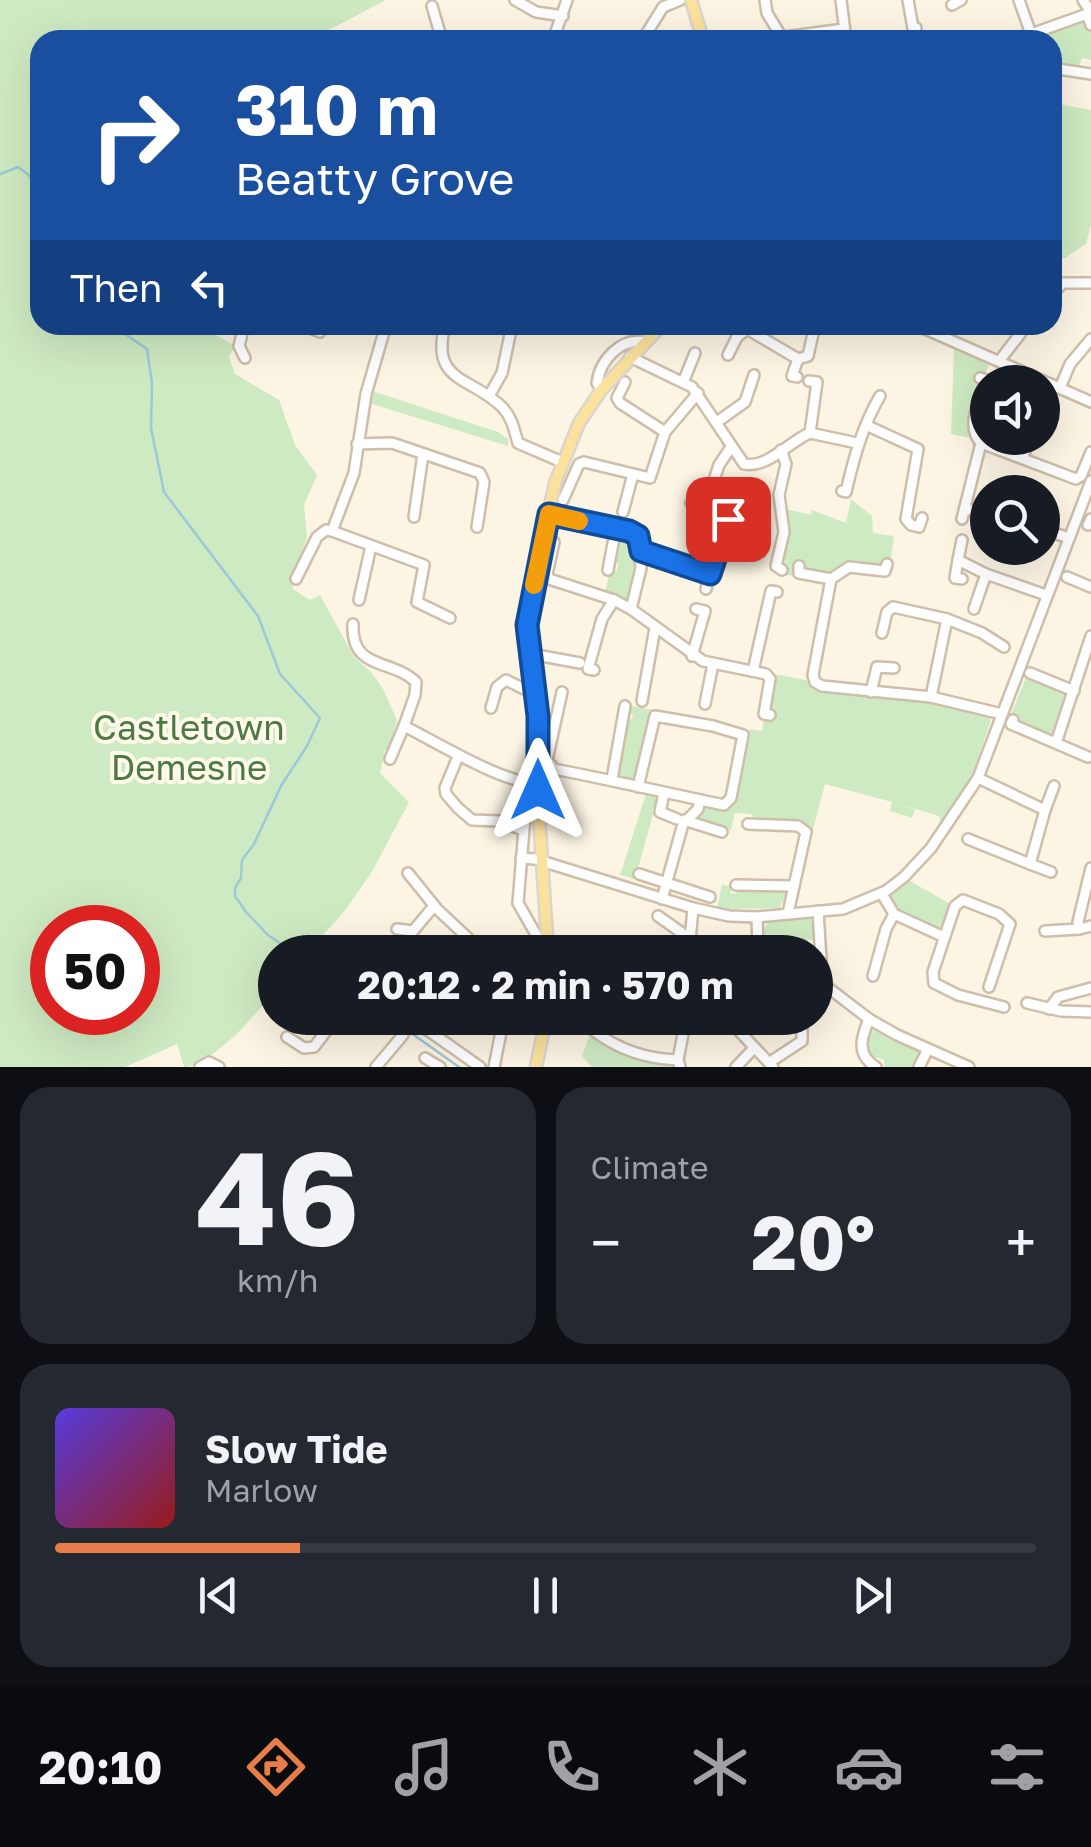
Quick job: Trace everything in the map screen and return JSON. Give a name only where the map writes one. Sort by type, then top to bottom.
[{"type":"main road","points":[[690,0],[700,30]]},
{"type":"main road","points":[[547,935],[537,784],[536,690],[527,625],[562,462],[580,423],[602,390],[652,335]]},
{"type":"main road","points":[[536,1067],[543,1035]]},
{"type":"street","points":[[515,0],[536,12],[563,16]]},
{"type":"street","points":[[558,30],[566,0]]},
{"type":"street","points":[[649,30],[663,6],[680,0]]},
{"type":"street","points":[[765,0],[767,13],[777,30]]},
{"type":"street","points":[[841,0],[845,30]]},
{"type":"street","points":[[908,0],[916,28]]},
{"type":"street","points":[[1020,0],[1025,30]]},
{"type":"street","points":[[432,6],[439,30]]},
{"type":"street","points":[[1043,30],[1088,12]]},
{"type":"street","points":[[1062,70],[1091,74]]},
{"type":"street","points":[[1062,285],[1091,282]]},
{"type":"street","points":[[230,344],[236,335]]},
{"type":"street","points":[[240,335],[238,346],[245,358]]},
{"type":"street","points":[[332,530],[354,473],[366,394],[383,335]]},
{"type":"street","points":[[443,335],[444,364],[459,381],[489,396],[511,419],[518,443],[562,462]]},
{"type":"street","points":[[489,396],[502,373],[510,335]]},
{"type":"street","points":[[728,355],[740,335]]},
{"type":"street","points":[[757,335],[798,359],[808,356],[812,335]]},
{"type":"street","points":[[940,335],[1091,402]]},
{"type":"street","points":[[1000,360],[1019,335]]},
{"type":"street","points":[[602,390],[597,383],[598,374],[612,353],[628,342],[645,342]]},
{"type":"street","points":[[1062,383],[1070,364],[1088,347]]},
{"type":"street","points":[[684,380],[694,353]]},
{"type":"street","points":[[630,357],[684,380],[698,393],[744,464],[752,466],[810,432],[856,443]]},
{"type":"street","points":[[797,377],[792,376],[798,359]]},
{"type":"street","points":[[717,422],[745,402],[754,375]]},
{"type":"street","points":[[809,380],[817,382],[810,432]]},
{"type":"street","points":[[625,382],[617,398],[620,403],[665,432]]},
{"type":"street","points":[[650,478],[665,432],[698,393]]},
{"type":"street","points":[[842,491],[846,492],[856,443],[868,426],[871,406],[880,396]]},
{"type":"street","points":[[868,426],[918,449],[906,519],[919,527],[922,518]]},
{"type":"street","points":[[357,444],[392,443],[480,473],[484,482],[477,526]]},
{"type":"street","points":[[712,486],[719,464],[731,447]]},
{"type":"street","points":[[781,450],[786,464],[779,494],[784,531],[776,566],[782,570]]},
{"type":"street","points":[[1014,455],[1076,479],[1082,476],[1091,452]]},
{"type":"street","points":[[414,516],[423,454]]},
{"type":"street","points":[[563,500],[579,464],[584,462],[664,482]]},
{"type":"street","points":[[623,512],[633,474]]},
{"type":"street","points":[[522,858],[729,916],[843,909],[882,894],[932,848],[978,778],[1091,481]]},
{"type":"street","points":[[970,490],[964,515],[970,514]]},
{"type":"street","points":[[692,503],[728,518],[706,589]]},
{"type":"street","points":[[549,514],[616,526],[638,536],[638,588],[631,609]]},
{"type":"street","points":[[608,570],[616,526]]},
{"type":"street","points":[[296,579],[317,536],[332,530],[424,565],[418,602],[450,618]]},
{"type":"street","points":[[1060,535],[1069,538]]},
{"type":"street","points":[[962,540],[955,578],[962,579]]},
{"type":"street","points":[[554,542],[549,579],[631,609],[692,656],[712,664],[766,674],[770,679],[764,714],[770,715]]},
{"type":"street","points":[[359,600],[372,546]]},
{"type":"street","points":[[641,551],[710,574]]},
{"type":"street","points":[[958,560],[1046,595]]},
{"type":"street","points":[[799,566],[799,573],[831,579],[849,567],[885,570],[887,564]]},
{"type":"street","points":[[974,609],[986,574]]},
{"type":"street","points":[[1066,577],[1091,586]]},
{"type":"street","points":[[831,579],[814,678],[822,686],[931,697],[1002,714]]},
{"type":"street","points":[[753,671],[771,591],[777,592]]},
{"type":"street","points":[[594,670],[588,669],[602,620],[614,600]]},
{"type":"street","points":[[882,633],[886,612],[893,607],[946,619],[982,632],[1004,646]]},
{"type":"street","points":[[692,656],[705,612],[696,609]]},
{"type":"street","points":[[931,697],[946,619]]},
{"type":"street","points":[[353,624],[356,648],[364,657],[407,674],[416,682],[416,696],[390,759]]},
{"type":"street","points":[[642,701],[655,628]]},
{"type":"street","points":[[1056,743],[1091,636]]},
{"type":"street","points":[[531,660],[542,656],[576,662],[574,649]]},
{"type":"street","points":[[704,704],[712,664]]},
{"type":"street","points":[[871,692],[877,667],[894,668]]},
{"type":"street","points":[[1030,674],[1074,691]]},
{"type":"street","points":[[492,708],[497,687],[506,680],[536,690]]},
{"type":"street","points":[[558,697],[548,764],[554,769],[612,778],[638,787],[664,793],[724,805],[730,801],[744,737],[739,731],[655,716],[638,787]]},
{"type":"street","points":[[612,778],[626,712]]},
{"type":"street","points":[[1014,720],[1012,724],[1088,757]]},
{"type":"street","points":[[404,726],[476,763],[537,784]]},
{"type":"street","points":[[458,760],[445,788],[458,808],[472,820],[500,821],[523,830]]},
{"type":"street","points":[[978,778],[1045,810]]},
{"type":"street","points":[[1030,864],[1054,786]]},
{"type":"street","points":[[527,792],[518,903],[536,935]]},
{"type":"street","points":[[664,793],[660,810],[722,832]]},
{"type":"street","points":[[662,899],[681,819],[698,809],[700,800]]},
{"type":"street","points":[[748,824],[798,826],[804,830],[788,913]]},
{"type":"street","points":[[968,839],[1051,872]]},
{"type":"street","points":[[1079,929],[1091,868]]},
{"type":"street","points":[[408,872],[434,906],[465,935]]},
{"type":"street","points":[[639,874],[710,897]]},
{"type":"street","points":[[736,885],[794,886]]},
{"type":"street","points":[[882,894],[894,914],[944,937]]},
{"type":"street","points":[[946,897],[957,903],[966,900],[999,914],[1010,924],[989,987]]},
{"type":"street","points":[[957,903],[933,972],[934,982],[956,994],[1004,1007]]},
{"type":"street","points":[[398,929],[413,931],[434,906]]},
{"type":"street","points":[[690,935],[693,908]]},
{"type":"street","points":[[818,911],[826,986],[869,1019],[968,1067]]},
{"type":"street","points":[[873,976],[894,914]]},
{"type":"street","points":[[658,916],[686,935]]},
{"type":"street","points":[[757,917],[758,935]]},
{"type":"street","points":[[1045,931],[1091,926]]},
{"type":"street","points":[[1050,1009],[1058,996],[1091,988]]},
{"type":"street","points":[[1027,1003],[1091,1012]]},
{"type":"street","points":[[869,1019],[862,1052],[864,1059],[876,1067]]},
{"type":"street","points":[[292,1038],[304,1048],[314,1047],[323,1035]]},
{"type":"street","points":[[437,1035],[480,1067]]},
{"type":"street","points":[[494,1067],[501,1035]]},
{"type":"street","points":[[600,1035],[640,1055],[679,1064],[683,1035]]},
{"type":"street","points":[[744,1035],[772,1064],[802,1042],[802,1035]]},
{"type":"street","points":[[376,1067],[403,1036]]},
{"type":"street","points":[[736,1067],[754,1048]]},
{"type":"street","points":[[919,1067],[927,1050]]},
{"type":"street","points":[[425,1058],[440,1067]]},
{"type":"street","points":[[200,1067],[209,1062],[219,1067]]},
{"type":"green space","name":"Castletown Demesne","points":[[0,0],[386,0],[329,30],[30,30],[30,335],[216,335],[235,346],[229,357],[235,374],[279,400],[295,445],[317,475],[304,505],[307,537],[292,581],[293,589],[310,600],[320,595],[354,657],[383,689],[397,720],[380,773],[409,802],[373,870],[323,935],[258,935],[257,1012],[233,1037],[195,1065],[184,1067],[177,1044],[125,1067],[0,1067]]},
{"type":"green space","points":[[1083,20],[1091,32],[1091,60],[1082,58],[1078,69],[1064,68],[1062,30],[1056,30]]},
{"type":"green space","points":[[1062,105],[1091,110],[1091,225],[1086,244],[1065,258]]},
{"type":"green space","points":[[954,348],[989,365],[970,365],[970,438],[951,434]]},
{"type":"green space","points":[[372,391],[498,432],[508,439],[508,446],[369,403]]},
{"type":"green space","points":[[851,499],[872,516],[873,533],[894,536],[891,559],[879,567],[866,565],[830,576],[807,571],[803,564],[796,564],[793,576],[783,574],[785,567],[780,560],[787,533],[786,509],[811,515],[812,510],[846,523]]},
{"type":"green space","points":[[619,533],[633,538],[637,555],[629,603],[605,592],[610,571],[617,571],[618,564],[613,560]]},
{"type":"green space","points":[[769,673],[811,681],[824,689],[933,700],[992,717],[970,782],[941,826],[939,816],[902,805],[915,810],[912,818],[890,811],[892,802],[825,784],[812,833],[803,825],[757,822],[751,814],[735,813],[731,830],[692,820],[704,804],[726,807],[738,795],[749,729],[762,731],[764,720],[771,721]]},
{"type":"green space","points":[[1027,675],[1068,693],[1057,729],[1050,738],[1010,717]]},
{"type":"green space","points":[[627,705],[659,711],[648,722],[636,782],[617,777],[625,720],[633,715],[627,711]]},
{"type":"green space","points":[[647,791],[659,795],[656,808],[651,810],[654,811],[635,879],[620,875]]},
{"type":"green space","points":[[910,881],[952,905],[943,930],[939,932],[897,912],[888,898]]},
{"type":"green space","points":[[722,884],[736,894],[740,889],[783,889],[786,894],[780,908],[717,909]]},
{"type":"green space","points":[[811,917],[814,935],[764,935],[768,922]]},
{"type":"green space","points":[[872,1025],[919,1049],[922,1052],[916,1067],[884,1067],[884,1060],[876,1057],[874,1061],[864,1049]]},
{"type":"green space","points":[[589,1037],[670,1063],[672,1067],[592,1067],[582,1056]]},
{"type":"waterway","points":[[0,174],[18,167],[30,177]]},
{"type":"waterway","points":[[126,335],[147,349],[152,383],[151,428],[164,492],[258,616],[280,674],[320,718],[242,860],[241,878],[235,888],[235,896],[246,912],[268,935]]},
{"type":"waterway","points":[[414,1035],[459,1067]]},
{"type":"slow traffic","points":[[534,585],[549,514],[579,521]]},
{"type":"route","points":[[538,790],[538,716],[527,625],[549,514],[616,526],[638,536],[641,551],[710,574],[728,519]]}]
